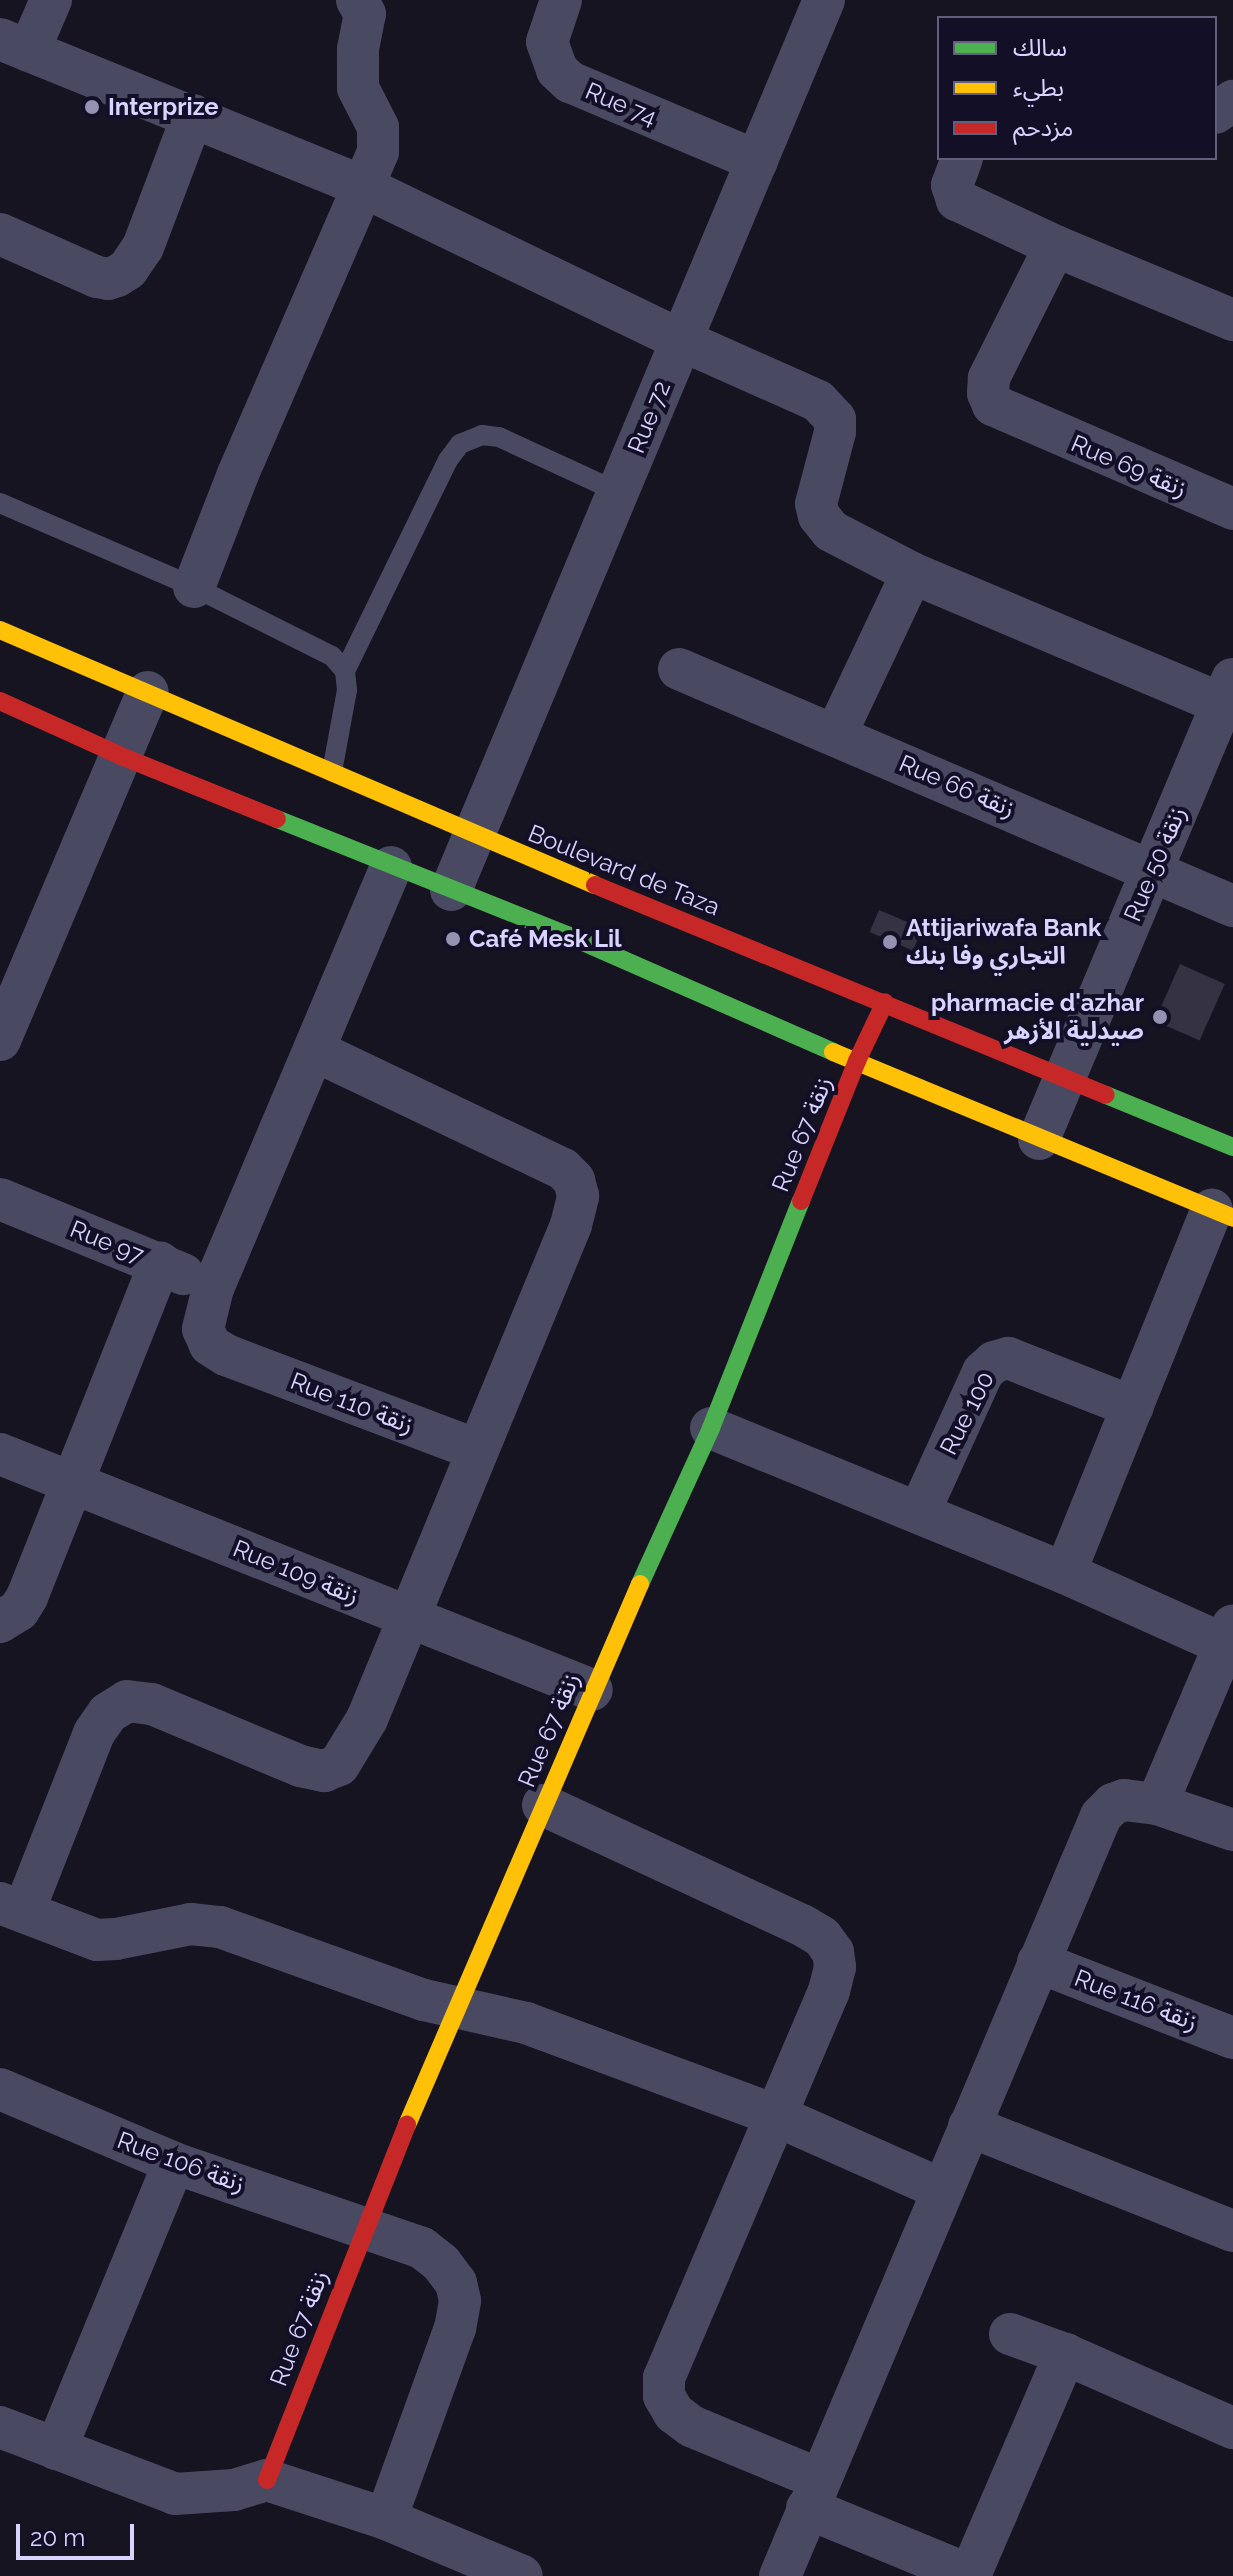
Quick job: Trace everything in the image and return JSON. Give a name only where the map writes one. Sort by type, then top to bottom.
[{"type":"street","points":[[51,0],[14,45],[193,115],[364,187],[681,340],[789,385],[827,410],[835,419],[835,432],[816,504],[819,516],[831,531],[912,573],[1228,690]]},
{"type":"street","points":[[194,587],[238,474],[364,187],[380,138],[358,88],[358,49],[365,14],[357,0]]},
{"type":"street","name":"Rue 74","points":[[561,0],[547,42],[557,70],[570,82],[757,161]]},
{"type":"street","name":"Rue 72","points":[[451,890],[824,0]]},
{"type":"street","points":[[0,234],[97,277],[108,279],[117,276],[128,269],[143,247],[193,115]]},
{"type":"street","points":[[961,160],[952,185],[957,200],[1055,246],[1233,320]]},
{"type":"street","name":"Rue 69 زنقة","points":[[1055,246],[989,378],[988,393],[993,405],[1025,422],[1233,509]]},
{"type":"street","points":[[836,734],[912,573]]},
{"type":"street","name":"Boulevard de Taza","points":[[0,630],[475,836],[1233,1147]]},
{"type":"street","name":"Rue 66 زنقة","points":[[679,669],[1233,906]]},
{"type":"street","name":"Rue 50 زنقة","points":[[1039,1139],[1228,690]]},
{"type":"street","points":[[0,1040],[148,692]]},
{"type":"street","points":[[0,701],[121,756],[391,867],[567,935],[1039,1139],[1223,1214],[1133,1407],[1065,1573]]},
{"type":"street","points":[[213,1288],[391,867]]},
{"type":"street","name":"Rue 67 زنقة","points":[[267,2480],[364,2227],[592,1690],[711,1428],[857,1061],[885,1002]]},
{"type":"street","points":[[314,1050],[563,1169],[574,1180],[578,1196],[571,1225],[409,1619],[356,1738],[339,1765],[324,1771],[300,1766],[152,1704],[127,1701],[108,1713],[94,1733],[12,1907],[97,1940],[191,1924],[220,1927],[424,2000],[526,2023],[777,2116],[941,2189]]},
{"type":"street","name":"Rue 97","points":[[0,1199],[160,1263],[213,1288]]},
{"type":"street","points":[[0,1622],[19,1610],[27,1597],[160,1263]]},
{"type":"street","name":"Rue 110 زنقة","points":[[213,1288],[203,1329],[210,1345],[226,1355],[478,1450]]},
{"type":"street","name":"Rue 100","points":[[919,1513],[983,1372],[994,1362],[1008,1358],[1133,1407]]},
{"type":"street","points":[[711,1428],[1065,1573],[1229,1635],[1157,1804]]},
{"type":"street","name":"Rue 109 زنقة","points":[[0,1454],[592,1690]]},
{"type":"street","points":[[780,2576],[1101,1816],[1113,1804],[1124,1800],[1157,1804],[1233,1830]]},
{"type":"street","points":[[543,1805],[802,1925],[822,1937],[833,1952],[835,1967],[829,1991],[664,2378],[664,2396],[674,2413],[691,2426],[813,2493],[971,2576],[1065,2354]]},
{"type":"street","name":"Rue 116 زنقة","points":[[1038,1962],[1233,2038]]},
{"type":"street","name":"Rue 106 زنقة","points":[[0,2089],[174,2163],[422,2248],[441,2263],[456,2283],[460,2301],[455,2328],[386,2519]]},
{"type":"street","points":[[969,2126],[1233,2231]]},
{"type":"street","points":[[56,2449],[174,2163]]},
{"type":"street","points":[[1010,2334],[1065,2354],[1233,2428]]},
{"type":"street","points":[[0,2427],[175,2494],[234,2490],[267,2480],[386,2519],[522,2576]]},
{"type":"lane","points":[[332,772],[346,710],[345,671],[448,460],[460,444],[482,435],[499,437],[618,492]]},
{"type":"lane","points":[[0,503],[194,587],[310,643],[332,656],[345,671]]},
{"type":"building","points":[[879,910],[922,928],[913,950],[870,932]]},
{"type":"building","points":[[1180,964],[1225,984],[1200,1041],[1155,1021]]},
{"type":"traffic: fast","points":[[277,819],[567,935],[833,1052]]},
{"type":"traffic: fast","points":[[1106,1095],[1233,1147]]},
{"type":"traffic: fast","points":[[640,1584],[711,1428],[801,1201]]},
{"type":"traffic: slow","points":[[0,630],[595,885]]},
{"type":"traffic: slow","points":[[833,1052],[1233,1218]]},
{"type":"traffic: slow","points":[[407,2125],[640,1584]]},
{"type":"traffic: jam","points":[[0,701],[121,756],[277,819]]},
{"type":"traffic: jam","points":[[595,885],[1106,1095]]},
{"type":"traffic: jam","points":[[801,1201],[857,1061],[885,1002]]},
{"type":"traffic: jam","points":[[267,2480],[407,2125]]},
{"type":"place","name":"Interprize","points":[[92,107]]},
{"type":"place","name":"Café Mesk Lil","points":[[453,939]]},
{"type":"place","name":"Attijariwafa Bank التجاري وفا بنك","points":[[890,942]]},
{"type":"place","name":"pharmacie d'azhar صيدلية الأزهر","points":[[1160,1017]]}]
